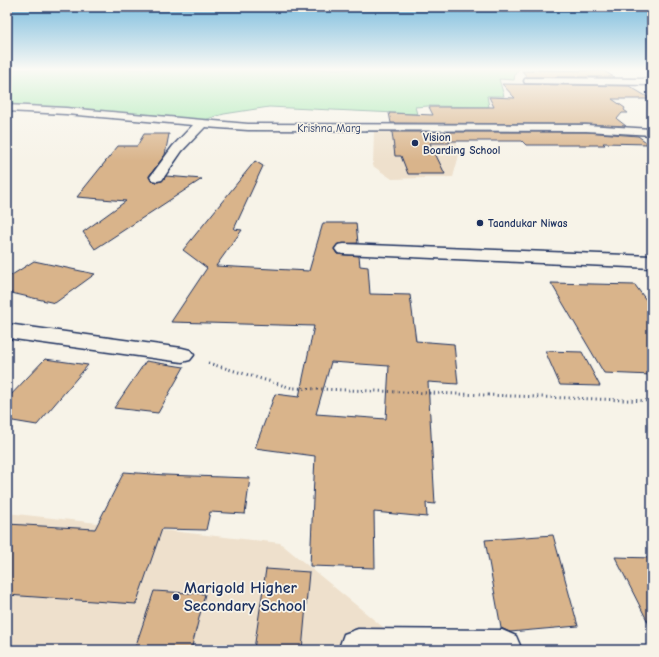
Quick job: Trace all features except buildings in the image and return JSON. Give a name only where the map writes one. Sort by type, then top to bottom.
[{"type":"street","name":"Krishna Marg","points":[[7,108],[66,111],[248,127],[586,128],[652,132]]},
{"type":"street","points":[[157,177],[172,153],[189,134],[202,124]]},
{"type":"street","points":[[344,249],[652,262]]},
{"type":"street","points":[[7,331],[182,355]]},
{"type":"street","points":[[358,648],[502,650]]},
{"type":"path","points":[[182,355],[292,388],[652,400]]},
{"type":"shaded area","name":"Vision Boarding School","points":[[374,130],[454,130],[459,155],[453,177],[392,179],[373,166]]},
{"type":"shaded area","name":"Marigold Higher Secondary School","points":[[7,513],[280,543],[411,650],[7,650]]},
{"type":"green space","points":[[7,100],[488,100],[489,107],[415,107],[417,114],[269,107],[224,114],[204,120],[7,105]]},
{"type":"place","name":"Vision Boarding School","points":[[415,143]]},
{"type":"place","name":"Taandukar Niwas","points":[[480,223]]},
{"type":"place","name":"Marigold Higher Secondary School","points":[[176,597]]}]
